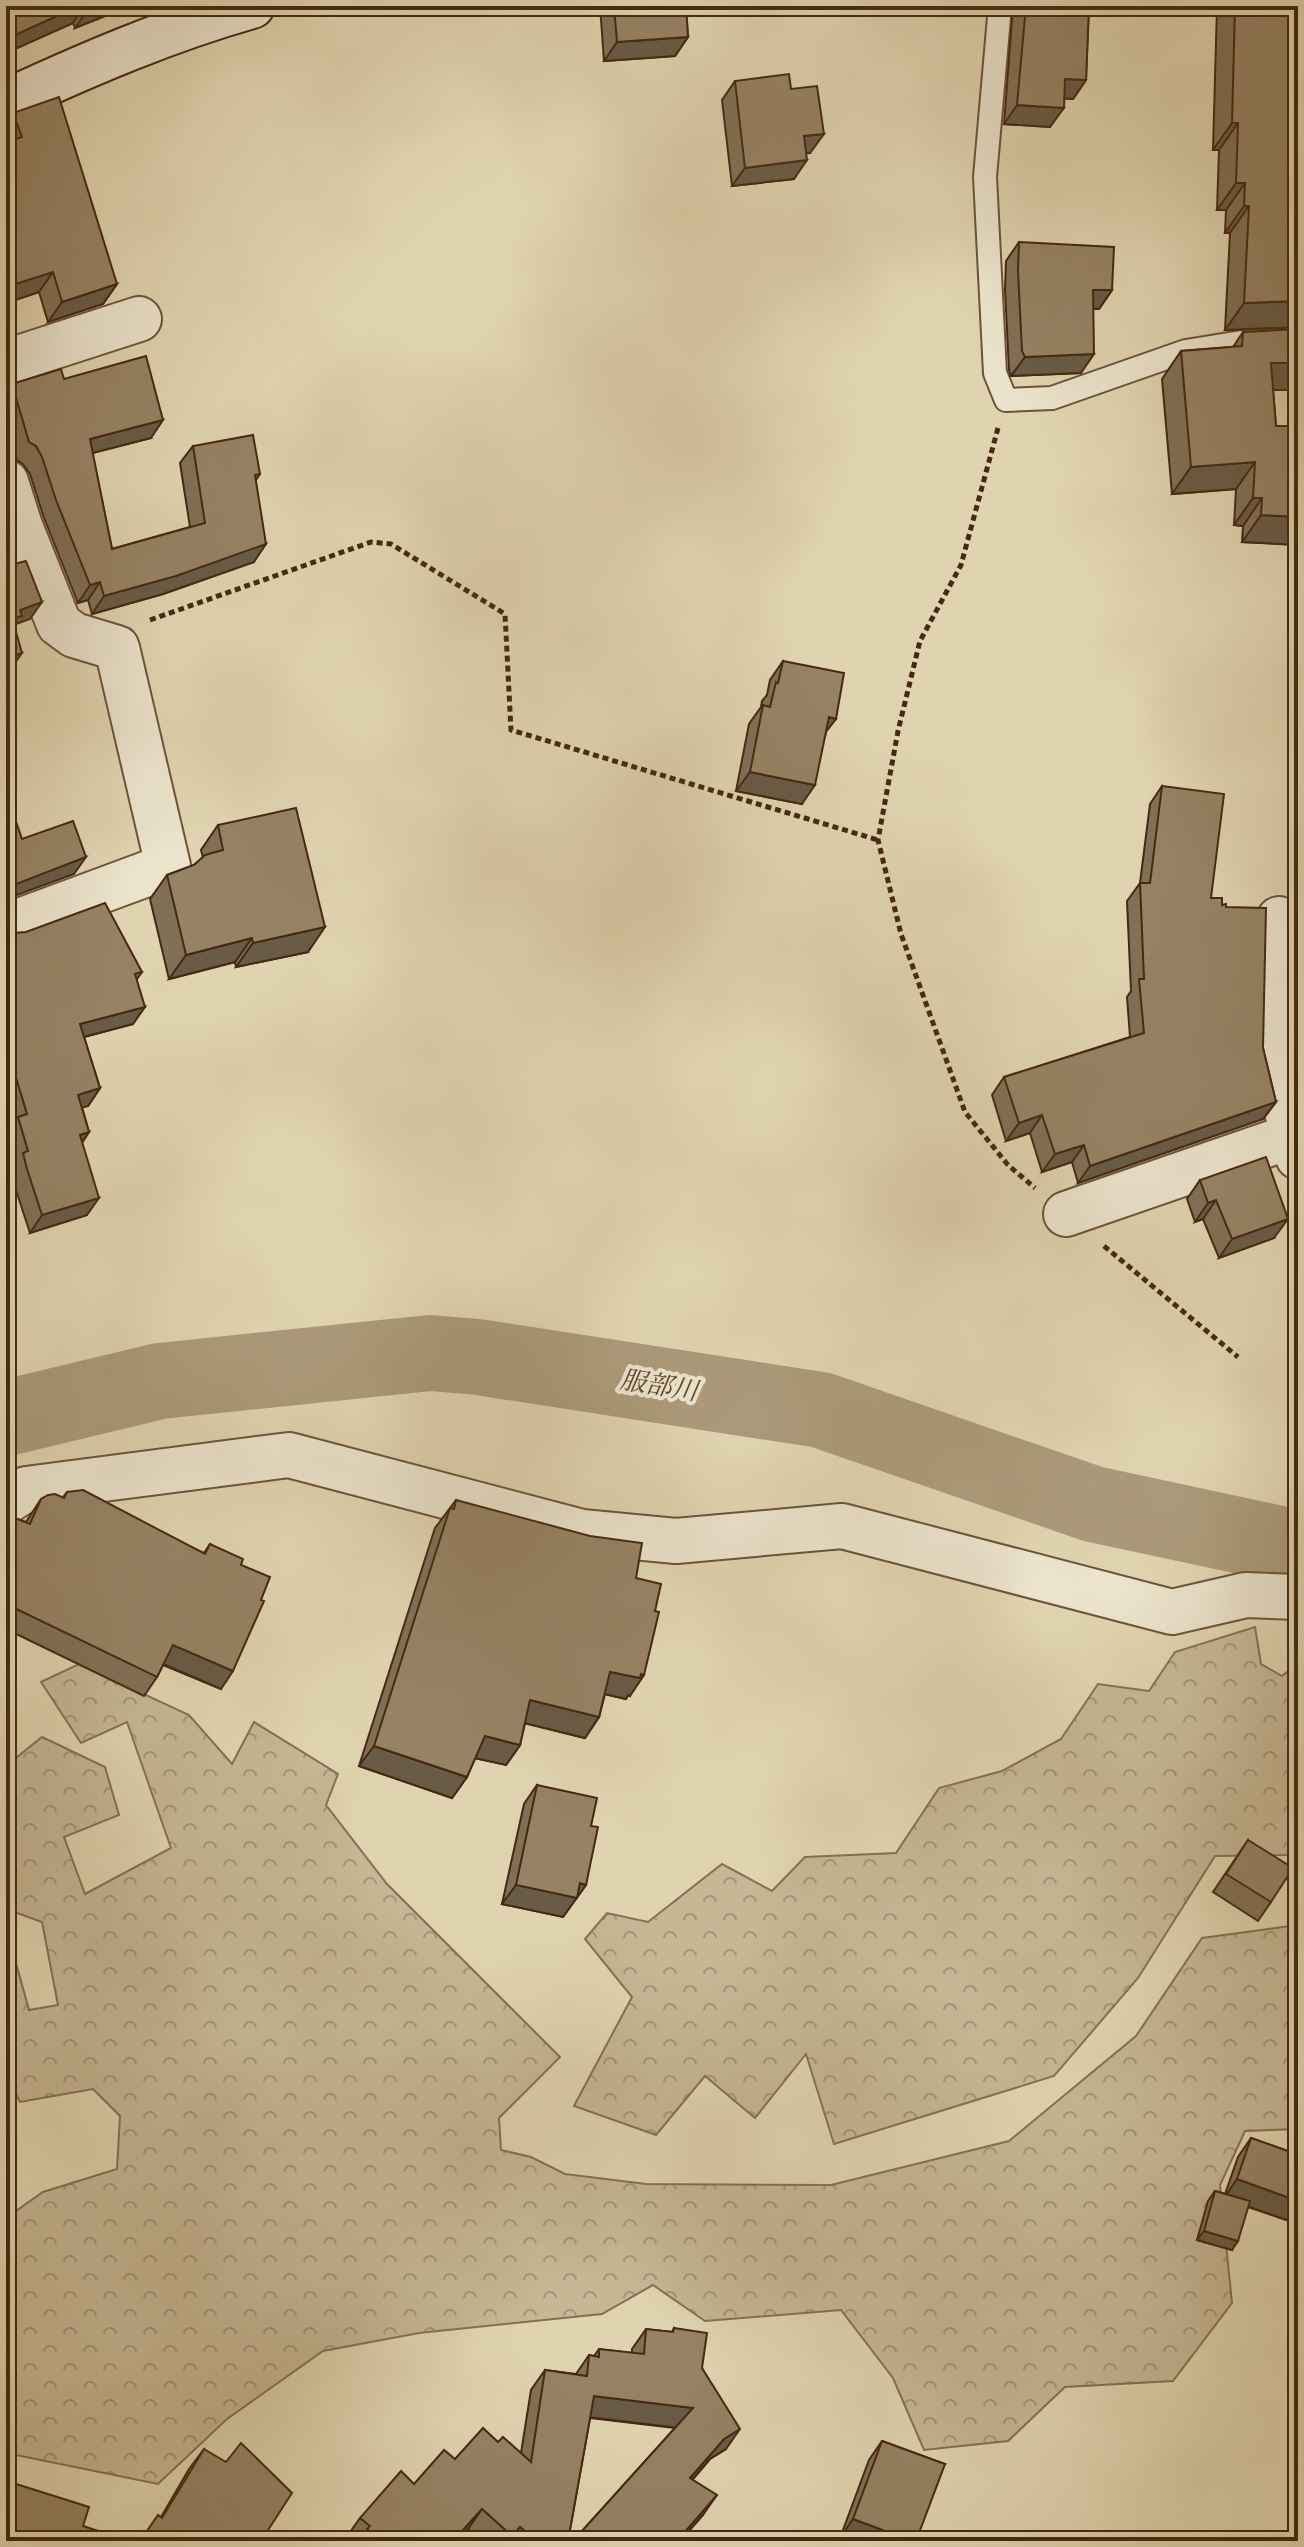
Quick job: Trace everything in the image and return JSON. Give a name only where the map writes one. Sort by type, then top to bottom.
[{"type":"street","points":[[6,102],[70,72],[192,23],[252,6]]},
{"type":"street","points":[[6,362],[139,319]]},
{"type":"street","points":[[6,482],[59,624],[74,635],[117,648],[168,866],[6,926]]},
{"type":"street","points":[[1066,1214],[1295,1146],[1276,1066],[1279,919]]},
{"type":"street","points":[[6,1502],[26,1489],[289,1455],[582,1532],[676,1541],[842,1526],[1172,1612],[1246,1595],[1298,1597]]},
{"type":"lane","points":[[1000,6],[985,177],[995,373],[1006,400],[1052,398],[1186,351],[1241,342],[1298,341]]},
{"type":"path","points":[[1006,400],[961,565],[920,641],[898,731],[878,840],[901,934],[965,1112],[1008,1165],[1238,1357]]},
{"type":"path","points":[[105,645],[113,633],[371,542],[391,544],[505,614],[511,730],[878,840]]},
{"type":"green space","points":[[1255,1627],[1261,1664],[1282,1676],[1298,1663],[1298,1855],[1215,1856],[1138,1978],[1054,2076],[834,2144],[806,2054],[755,2118],[705,2076],[656,2135],[574,2106],[632,1997],[585,1939],[607,1913],[648,1922],[722,1864],[772,1891],[805,1857],[896,1853],[939,1788],[1002,1771],[1061,1739],[1098,1684],[1149,1691],[1175,1652]]},
{"type":"green space","points":[[79,1664],[189,1715],[232,1764],[254,1722],[338,1774],[326,1805],[387,1884],[560,2057],[499,2118],[501,2150],[531,2157],[565,2174],[646,2184],[831,2185],[1009,2141],[1136,2036],[1202,1938],[1298,1925],[1298,2129],[1245,2131],[1220,2185],[1232,2303],[1173,2381],[1065,2387],[1008,2441],[924,2450],[893,2378],[841,2310],[705,2321],[653,2285],[602,2314],[419,2333],[323,2351],[227,2419],[158,2484],[6,2453],[6,2218],[43,2192],[117,2169],[120,2116],[93,2089],[20,2102],[6,2075],[6,1945],[12,1949],[29,2010],[58,2005],[42,1922],[6,1909],[6,1766],[42,1737],[105,1767],[119,1815],[64,1837],[85,1894],[171,1848],[127,1722],[81,1743],[41,1682]]},
{"type":"building","points":[[6,6],[79,6],[15,35]]},
{"type":"building","points":[[614,6],[686,6],[688,37],[617,42]]},
{"type":"building","points":[[1026,6],[1089,6],[1086,80],[1065,79],[1064,108],[1017,105]]},
{"type":"building","points":[[1235,6],[1298,6],[1298,53],[1291,53],[1290,120],[1298,121],[1298,301],[1244,303],[1249,206],[1244,206],[1245,183],[1236,183],[1238,123],[1232,123]]},
{"type":"building","points":[[789,74],[791,89],[817,86],[824,134],[804,136],[807,160],[745,168],[735,81]]},
{"type":"building","points":[[59,97],[117,284],[62,302],[53,272],[6,287],[6,142],[22,137],[13,113]]},
{"type":"building","points":[[1019,242],[1114,247],[1112,290],[1093,290],[1094,354],[1025,357],[1022,351]]},
{"type":"building","points":[[1298,329],[1298,363],[1271,363],[1276,426],[1298,426],[1298,517],[1261,515],[1262,498],[1253,498],[1255,462],[1191,467],[1181,351],[1242,346],[1243,332]]},
{"type":"building","points":[[146,356],[163,420],[90,439],[112,549],[205,523],[193,446],[253,435],[260,474],[255,475],[266,544],[176,576],[104,596],[100,582],[90,585],[42,457],[36,446],[29,442],[12,384],[61,369],[64,379]]},
{"type":"building","points":[[26,561],[42,602],[20,610],[22,616],[12,618],[22,653],[6,658],[6,566]]},
{"type":"building","points":[[783,661],[844,673],[836,719],[829,717],[815,785],[750,772],[763,705],[770,707]]},
{"type":"building","points":[[1162,786],[1224,794],[1211,898],[1222,898],[1222,905],[1226,904],[1226,907],[1266,908],[1263,1048],[1276,1102],[1090,1166],[1084,1145],[1055,1154],[1042,1115],[1019,1123],[1004,1077],[1144,1033],[1139,979],[1144,979],[1140,883],[1150,883]]},
{"type":"building","points":[[8,798],[22,839],[73,821],[86,857],[6,888]]},
{"type":"building","points":[[296,808],[325,927],[253,943],[252,938],[186,955],[167,875],[194,865],[205,855],[223,850],[218,825]]},
{"type":"building","points":[[105,903],[142,972],[135,974],[145,1007],[80,1024],[100,1088],[78,1095],[89,1132],[80,1135],[99,1198],[42,1215],[23,1153],[28,1151],[18,1117],[27,1114],[6,1044],[6,930],[26,932]]},
{"type":"building","points":[[1266,1157],[1288,1219],[1232,1239],[1216,1200],[1208,1203],[1200,1180]]},
{"type":"building","points":[[83,1490],[205,1554],[210,1544],[243,1559],[241,1565],[270,1577],[261,1600],[264,1601],[233,1671],[173,1645],[157,1677],[6,1604],[6,1530],[12,1517],[30,1524],[41,1499],[55,1494],[64,1498],[67,1492]]},
{"type":"building","points":[[456,1500],[590,1536],[642,1543],[636,1578],[661,1584],[655,1611],[659,1612],[644,1675],[641,1674],[640,1678],[610,1672],[599,1717],[530,1700],[520,1745],[485,1736],[467,1777],[374,1746],[450,1508],[454,1509]]},
{"type":"building","points":[[537,1785],[597,1798],[591,1826],[598,1827],[586,1885],[580,1883],[577,1898],[516,1885]]},
{"type":"building","points":[[1248,1840],[1293,1868],[1271,1902],[1226,1874]]},
{"type":"building","points":[[1251,2138],[1293,2153],[1298,2140],[1298,2201],[1237,2179]]},
{"type":"building","points":[[1215,2191],[1250,2201],[1238,2241],[1204,2231]]},
{"type":"building","points":[[674,2328],[707,2333],[702,2368],[740,2429],[724,2439],[690,2478],[717,2495],[677,2541],[573,2541],[693,2408],[594,2396],[568,2541],[536,2541],[520,2527],[512,2536],[482,2509],[453,2541],[380,2541],[360,2518],[401,2471],[414,2484],[444,2450],[455,2459],[483,2428],[498,2442],[503,2437],[531,2462],[545,2370],[587,2376],[589,2355],[599,2357],[599,2349],[644,2354],[646,2329],[673,2332]]},
{"type":"building","points":[[882,2441],[945,2464],[916,2541],[853,2519]]},
{"type":"building","points":[[241,2443],[292,2493],[261,2541],[140,2541],[158,2515],[162,2518],[204,2449],[226,2462]]},
{"type":"building","points":[[13,2483],[89,2507],[83,2526],[129,2541],[6,2541],[6,2505]]},
{"type":"waterway","name":"服部川","points":[[6,1418],[160,1381],[430,1353],[478,1357],[821,1410],[1093,1504],[1298,1548]]}]
